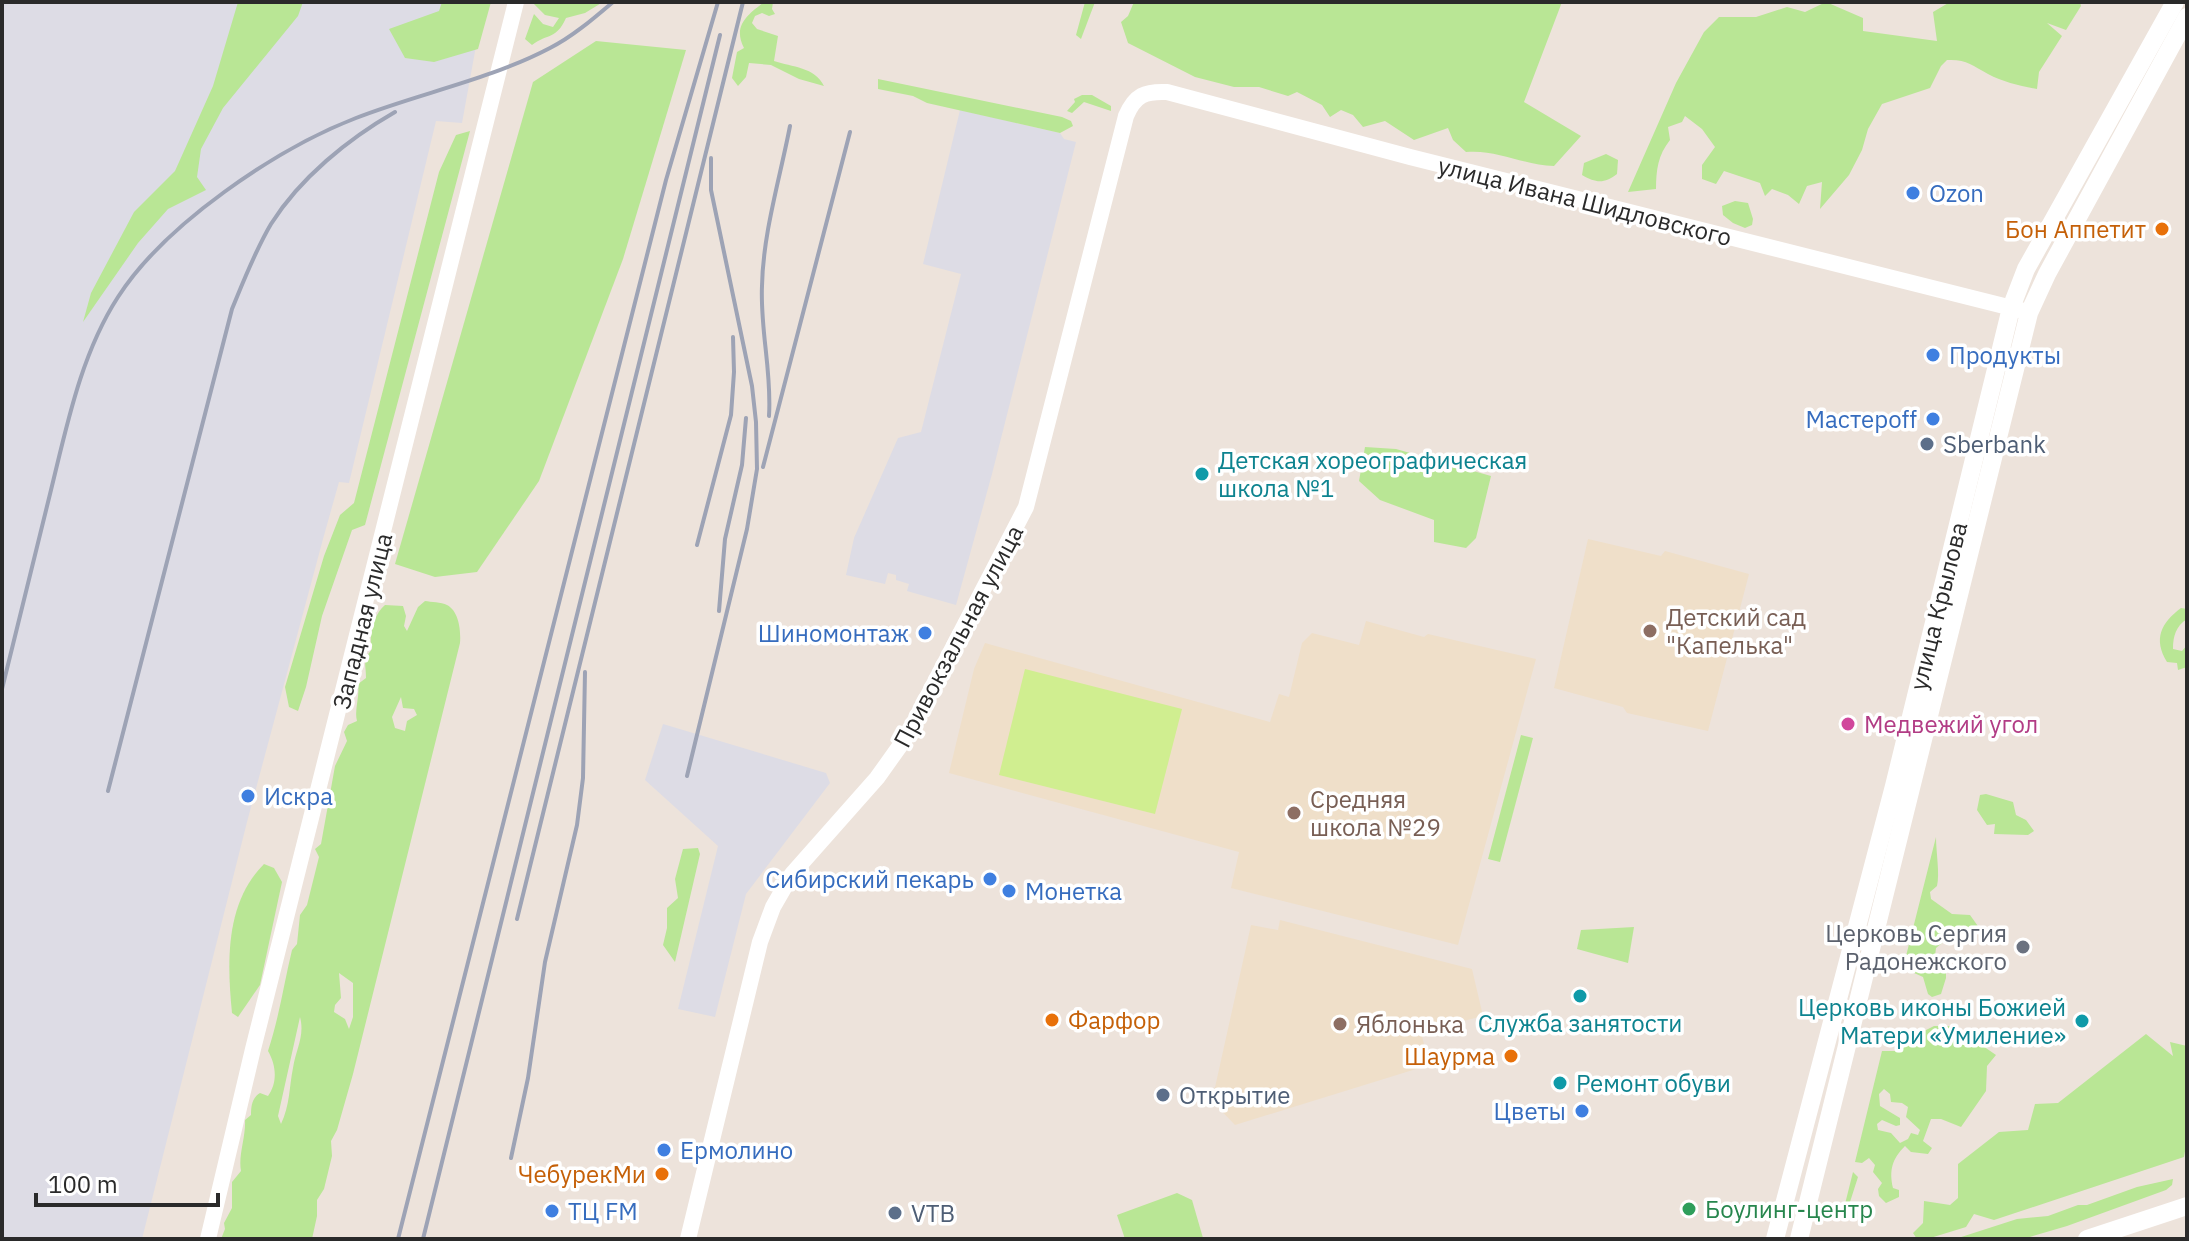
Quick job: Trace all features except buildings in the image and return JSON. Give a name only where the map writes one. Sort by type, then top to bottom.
[{"type":"main road","name":"улица Крылова","points":[[1775,1239],[1894,786],[2011,308],[2026,269],[2175,2]]},
{"type":"main road","name":"улица Крылова","points":[[1799,1239],[2029,313],[2047,274],[2187,17]]},
{"type":"main road","points":[[2087,1239],[2187,1206]]},
{"type":"street","name":"Западная улица","points":[[208,1239],[516,2]]},
{"type":"street","name":"улица Ивана Шидловского","points":[[1141,94],[1167,92],[1410,157],[2029,313]]},
{"type":"street","name":"Привокзальная улица","points":[[688,1239],[760,942],[773,907],[792,874],[877,778],[907,736],[1026,507],[1126,116],[1131,104],[1141,94]]},
{"type":"shaded area","points":[[2,2],[484,2],[462,123],[436,121],[349,483],[339,482],[323,539],[247,822],[142,1239],[2,1239]]},
{"type":"shaded area","points":[[960,110],[1060,133],[1064,139],[1076,142],[956,605],[907,591],[909,584],[896,580],[896,575],[888,573],[885,584],[846,575],[854,538],[898,438],[921,432],[961,274],[923,264]]},
{"type":"shaded area","name":"Детский сад \"Капелька\"","points":[[1588,539],[1661,556],[1665,551],[1749,574],[1708,731],[1627,713],[1623,707],[1554,688]]},
{"type":"shaded area","name":"Средняя школа №29","points":[[1366,621],[1424,637],[1428,634],[1536,659],[1458,945],[1231,888],[1239,852],[949,773],[974,669],[985,643],[1270,722],[1279,694],[1289,697],[1302,643],[1312,633],[1359,645]]},
{"type":"shaded area","points":[[663,724],[826,773],[830,783],[746,894],[715,1017],[678,1009],[718,846],[645,780]]},
{"type":"shaded area","name":"Яблонька","points":[[1280,920],[1472,969],[1483,1016],[1421,1032],[1429,1065],[1235,1125],[1212,1101],[1251,925],[1278,930]]},
{"type":"green space","points":[[238,2],[303,2],[298,16],[223,108],[201,149],[197,177],[206,190],[168,209],[138,243],[83,322],[91,293],[134,212],[175,171],[213,86]]},
{"type":"green space","points":[[442,2],[491,2],[478,49],[434,62],[405,58],[389,29],[439,11]]},
{"type":"green space","points":[[532,2],[603,2],[585,13],[566,18],[555,33],[532,45],[525,39],[534,14],[543,24],[553,27],[559,18],[545,15]]},
{"type":"green space","points":[[764,2],[773,2],[775,14],[769,16],[762,13],[755,16],[752,23],[757,29],[778,36],[774,61],[809,71],[824,86],[799,79],[771,65],[749,63],[746,77],[738,86],[732,78],[737,52],[744,48],[741,27]]},
{"type":"green space","points":[[1085,2],[1095,2],[1081,39],[1076,35]]},
{"type":"green space","points":[[1134,2],[1562,2],[1524,102],[1581,136],[1554,166],[1543,165],[1488,153],[1466,152],[1453,140],[1448,128],[1414,140],[1385,121],[1363,127],[1353,115],[1341,110],[1330,117],[1322,105],[1297,92],[1288,96],[1259,87],[1234,87],[1195,77],[1128,43],[1121,22],[1128,16]]},
{"type":"green space","points":[[1826,2],[1863,18],[1863,31],[1937,41],[1933,12],[1950,2],[2080,2],[2081,6],[2066,30],[2047,23],[2062,36],[2039,72],[2037,89],[2000,79],[1964,62],[1947,60],[1930,88],[1882,104],[1849,175],[1820,209],[1822,182],[1807,186],[1799,204],[1788,195],[1772,189],[1765,196],[1760,183],[1724,171],[1716,184],[1702,179],[1702,165],[1715,147],[1702,129],[1685,116],[1682,122],[1668,127],[1670,140],[1658,163],[1656,189],[1628,192],[1676,83],[1704,32],[1719,17],[1756,17],[1787,7],[1805,12]]},
{"type":"green space","points":[[596,41],[686,50],[623,259],[539,481],[477,572],[435,577],[395,564],[533,82]]},
{"type":"green space","points":[[878,79],[1062,117],[1071,121],[1073,126],[1060,133],[927,103],[913,96],[878,89]]},
{"type":"green space","points":[[1092,95],[1111,106],[1111,111],[1084,102],[1072,113],[1067,111],[1074,99]]},
{"type":"green space","points":[[470,131],[365,525],[352,530],[322,616],[298,711],[289,707],[285,687],[324,556],[340,515],[354,503],[439,172],[456,135]]},
{"type":"green space","points":[[1606,154],[1618,160],[1617,174],[1600,181],[1582,175],[1584,163]]},
{"type":"green space","points":[[1735,201],[1748,203],[1752,225],[1745,228],[1723,215],[1722,206]]},
{"type":"green space","points":[[1365,447],[1396,449],[1491,476],[1476,538],[1466,548],[1434,542],[1434,520],[1380,500],[1359,481]]},
{"type":"green space","points":[[425,601],[442,603],[451,608],[458,622],[460,643],[353,1074],[331,1141],[332,1156],[324,1189],[317,1200],[312,1239],[221,1239],[224,1223],[232,1208],[232,1182],[241,1171],[245,1120],[251,1115],[255,1097],[260,1093],[268,1096],[275,1079],[268,1051],[292,950],[297,944],[300,915],[307,905],[319,857],[315,849],[321,844],[335,766],[347,741],[344,732],[348,725],[357,721],[358,684],[366,678],[365,663],[372,649],[373,625],[385,605],[403,606],[407,631],[418,607]],"holes":[[[401,697],[403,708],[414,709],[417,715],[407,721],[405,731],[395,728],[392,717]],[[339,973],[353,983],[353,1017],[349,1029],[345,1019],[334,1012],[341,998]],[[300,1017],[301,1036],[281,1124],[278,1116]]]},
{"type":"green space","points":[[2181,608],[2187,609],[2187,619],[2176,632],[2173,649],[2182,651],[2187,645],[2187,667],[2178,670],[2177,663],[2167,662],[2160,639],[2168,620]]},
{"type":"green space","points":[[1025,669],[1182,709],[1155,814],[999,775]]},
{"type":"green space","points":[[1521,735],[1533,738],[1500,862],[1488,859]]},
{"type":"green space","points":[[1980,795],[2013,802],[2016,815],[2026,820],[2034,831],[2028,835],[1994,834],[1995,824],[1987,825],[1977,810]]},
{"type":"green space","points":[[1936,837],[1938,881],[1930,892],[1931,899],[1952,914],[1970,915],[1980,929],[1974,936],[1954,933],[1936,948],[1935,956],[1946,968],[1946,978],[1941,994],[1932,997],[1928,994],[1923,977],[1903,968]]},
{"type":"green space","points":[[698,848],[700,854],[675,962],[663,945],[667,908],[678,898],[675,879],[683,849]]},
{"type":"green space","points":[[264,864],[274,868],[282,882],[260,985],[238,1017],[232,1013],[230,994],[230,954],[235,915],[251,880]]},
{"type":"green space","points":[[1634,927],[1628,963],[1577,949],[1581,930]]},
{"type":"green space","points":[[1934,1026],[1954,1026],[1996,1055],[1987,1066],[1986,1091],[1961,1127],[1941,1119],[1931,1119],[1923,1141],[1932,1148],[1928,1154],[1911,1152],[1905,1146],[1897,1156],[1891,1176],[1893,1188],[1899,1190],[1899,1197],[1886,1203],[1879,1196],[1878,1189],[1882,1183],[1873,1172],[1875,1165],[1869,1158],[1862,1163],[1855,1162],[1882,1051],[1900,1051],[1920,1033]],"holes":[[[1884,1089],[1890,1094],[1891,1102],[1908,1107],[1906,1117],[1920,1130],[1918,1135],[1911,1133],[1908,1139],[1900,1143],[1891,1133],[1878,1130],[1877,1124],[1882,1120],[1900,1125],[1900,1118],[1880,1106],[1879,1094]]]},
{"type":"green space","points":[[2146,1034],[2173,1056],[2170,1042],[2187,1046],[2187,1140],[2184,1157],[1994,1220],[1974,1214],[1966,1227],[1917,1239],[1913,1233],[1923,1223],[1924,1201],[1950,1205],[1958,1198],[1958,1164],[1999,1132],[2028,1130],[2035,1104],[2058,1103]]},
{"type":"green space","points":[[1853,1172],[1858,1177],[1850,1202],[1865,1220],[1844,1208]]},
{"type":"green space","points":[[2173,1179],[2166,1190],[2023,1239],[1955,1239],[2017,1219],[2048,1216],[2137,1187]]},
{"type":"green space","points":[[1177,1193],[1192,1200],[1203,1238],[1125,1239],[1117,1215]]},
{"type":"railway","points":[[2,689],[77,390],[105,319],[138,270],[193,216],[258,169],[292,149],[356,118],[527,59],[566,39],[613,2]]},
{"type":"railway","points":[[398,1239],[666,180],[718,2]]},
{"type":"railway","points":[[517,919],[743,2]]},
{"type":"railway","points":[[423,1239],[720,35]]},
{"type":"railway","points":[[108,791],[232,309],[245,276],[271,224],[296,191],[343,147],[395,112]]},
{"type":"railway","points":[[769,416],[762,302],[763,266],[790,126]]},
{"type":"railway","points":[[763,467],[850,132]]},
{"type":"railway","points":[[687,776],[747,529],[757,469],[752,386],[711,190],[711,158]]},
{"type":"railway","points":[[697,545],[731,415],[733,337]]},
{"type":"railway","points":[[719,611],[725,539],[742,465],[746,418]]},
{"type":"railway","points":[[511,1158],[528,1078],[545,962],[577,825],[583,778],[585,672]]},
{"type":"place","name":"Ozon","points":[[1913,193]]},
{"type":"place","name":"Бон Аппетит","points":[[2162,229]]},
{"type":"place","name":"Продукты","points":[[1933,355]]},
{"type":"place","name":"Мастерoff","points":[[1933,419]]},
{"type":"place","name":"Sberbank","points":[[1927,444]]},
{"type":"place","name":"Детская хореографическая школа №1","points":[[1202,474]]},
{"type":"place","name":"Детский сад \"Капелька\"","points":[[1650,631]]},
{"type":"place","name":"Шиномонтаж","points":[[925,633]]},
{"type":"place","name":"Медвежий угол","points":[[1848,724]]},
{"type":"place","name":"Искра","points":[[248,796]]},
{"type":"place","name":"Средняя школа №29","points":[[1294,813]]},
{"type":"place","name":"Сибирский пекарь","points":[[990,879]]},
{"type":"place","name":"Монетка","points":[[1009,891]]},
{"type":"place","name":"Церковь Сергия Радонежского","points":[[2023,947]]},
{"type":"place","name":"Служба занятости","points":[[1580,996]]},
{"type":"place","name":"Фарфор","points":[[1052,1020]]},
{"type":"place","name":"Церковь иконы Божией Матери «Умиление»","points":[[2082,1021]]},
{"type":"place","name":"Яблонька","points":[[1340,1024]]},
{"type":"place","name":"Шаурма","points":[[1511,1056]]},
{"type":"place","name":"Ремонт обуви","points":[[1560,1083]]},
{"type":"place","name":"Открытие","points":[[1163,1095]]},
{"type":"place","name":"Цветы","points":[[1582,1111]]},
{"type":"place","name":"Ермолино","points":[[664,1150]]},
{"type":"place","name":"ЧебурекМи","points":[[662,1174]]},
{"type":"place","name":"Боулинг-центр","points":[[1689,1209]]},
{"type":"place","name":"ТЦ FM","points":[[552,1211]]},
{"type":"place","name":"VTB","points":[[895,1213]]}]
